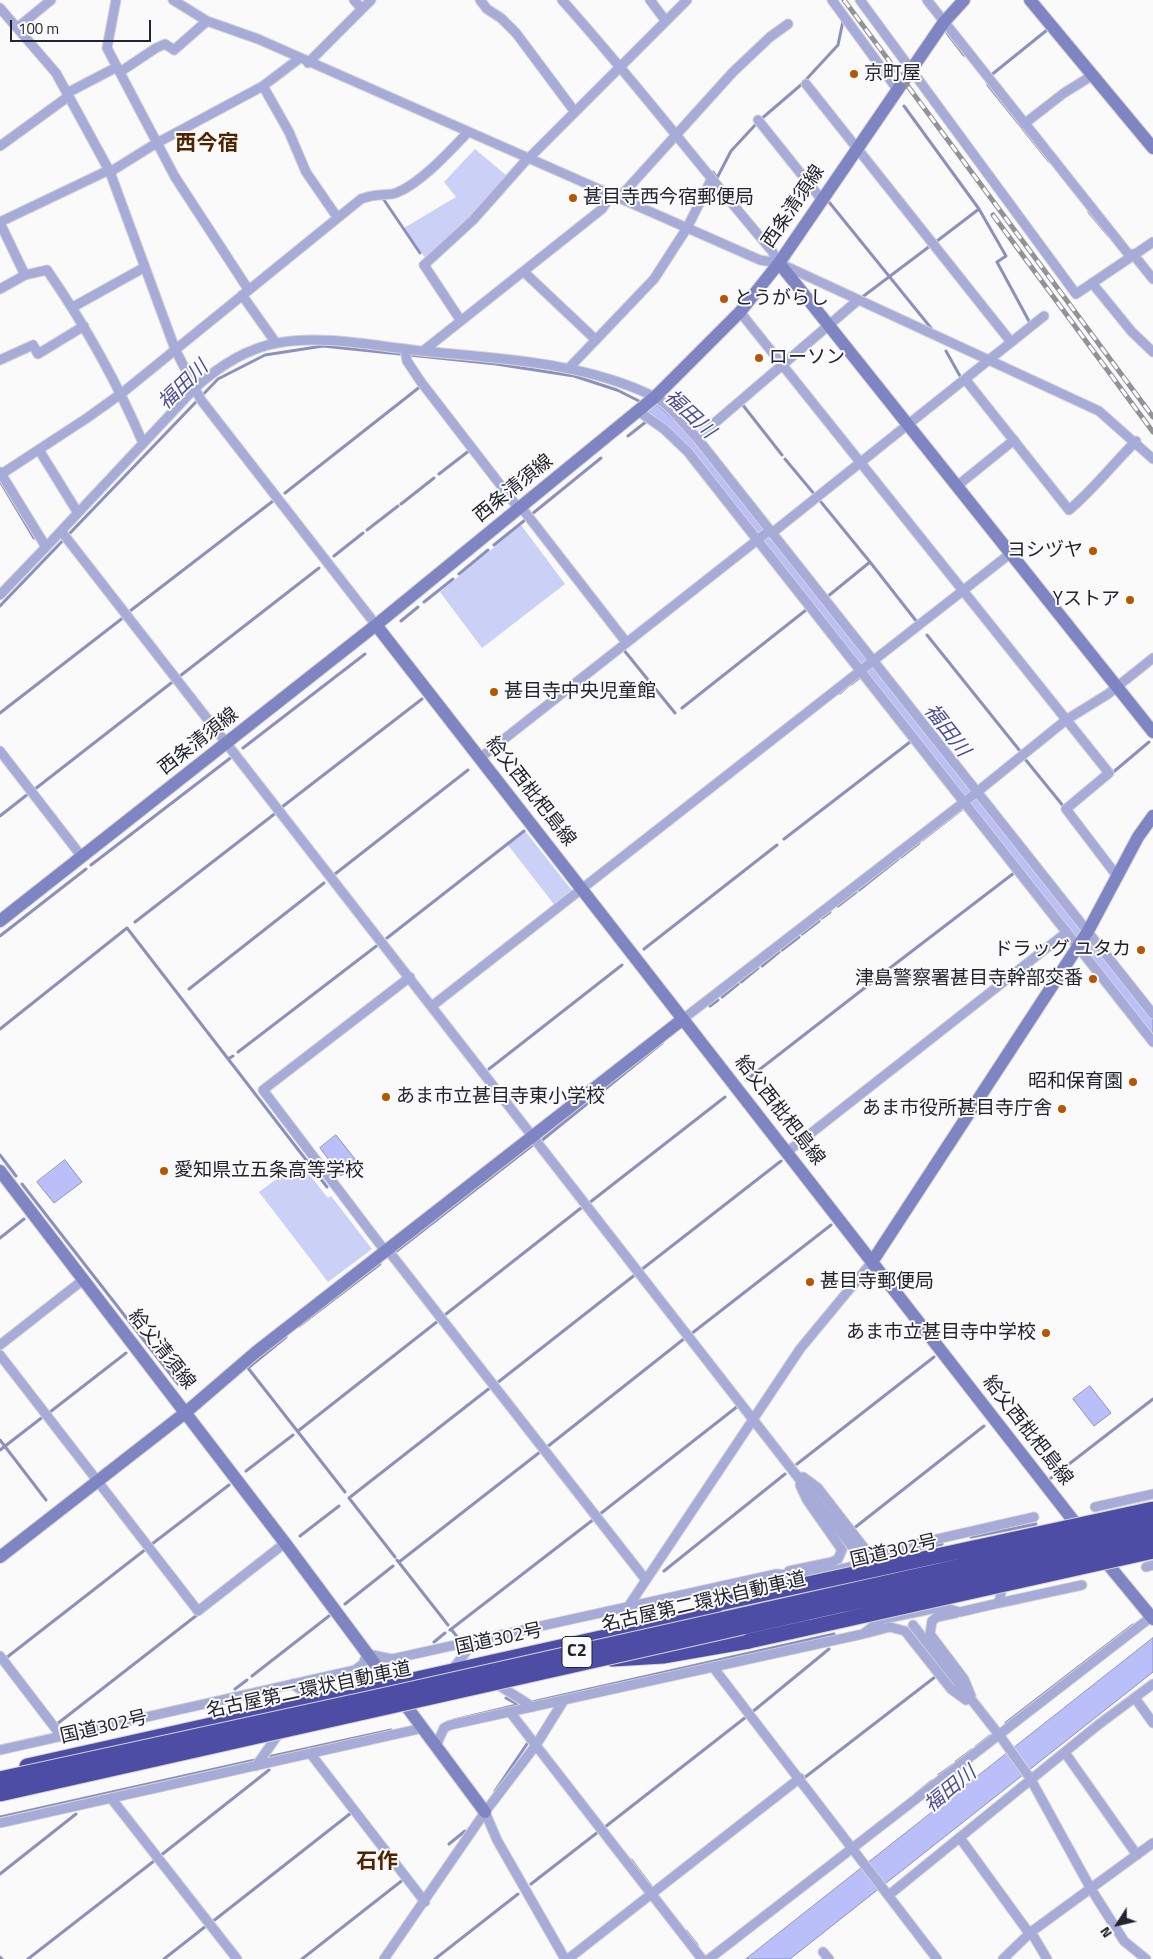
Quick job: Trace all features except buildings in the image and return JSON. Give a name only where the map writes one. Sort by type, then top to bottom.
[{"type":"highway","points":[[505,1659],[581,1635],[1153,1509]]},
{"type":"highway","name":"国道302号","points":[[0,1772],[1153,1516]]},
{"type":"highway","name":"名古屋第二環状自動車道","points":[[0,1779],[381,1696],[1153,1523]]},
{"type":"highway","name":"名古屋第二環状自動車道","points":[[0,1794],[832,1607],[1153,1538]]},
{"type":"highway","points":[[548,1650],[615,1660],[636,1660],[691,1652],[749,1641],[1153,1551]]},
{"type":"main road","name":"西条清須線","points":[[0,921],[376,625],[647,404],[740,312],[779,263],[910,69],[944,22],[964,0]]},
{"type":"main road","points":[[1030,0],[1153,148]]},
{"type":"main road","points":[[779,263],[1153,732]]},
{"type":"main road","name":"給父西枇杷島線","points":[[376,625],[1081,1531],[1151,1615]]},
{"type":"main road","points":[[872,1262],[1088,931],[1117,876],[1153,816]]},
{"type":"main road","points":[[485,1812],[285,1543],[185,1413],[256,1352],[683,1019]]},
{"type":"main road","name":"給父清須線","points":[[0,1172],[185,1413],[0,1557]]},
{"type":"street","points":[[17,28],[51,0]]},
{"type":"street","points":[[116,0],[107,48],[155,144],[276,343]]},
{"type":"street","points":[[173,0],[186,2],[207,21],[258,39],[760,260],[779,263],[857,301],[1100,411],[1136,441],[1153,459]]},
{"type":"street","points":[[354,0],[362,9]]},
{"type":"street","points":[[308,62],[371,0]]},
{"type":"street","points":[[480,0],[487,9],[501,18],[516,33],[575,112]]},
{"type":"street","points":[[562,0],[621,66],[712,180],[772,250],[779,263]]},
{"type":"street","points":[[650,0],[666,20]]},
{"type":"street","points":[[461,321],[424,265],[473,220],[528,158],[687,0]]},
{"type":"street","points":[[832,0],[897,89]]},
{"type":"street","points":[[860,0],[1076,294],[1153,242]]},
{"type":"street","points":[[927,0],[1024,124],[1153,279]]},
{"type":"street","points":[[0,8],[56,73],[109,171],[176,349],[201,400],[376,625]]},
{"type":"street","points":[[0,146],[68,95],[165,44],[174,50],[207,21]]},
{"type":"street","points":[[423,351],[602,209],[677,136],[733,72],[770,37],[788,24]]},
{"type":"street","points":[[25,275],[0,222],[109,171],[263,86],[300,58]]},
{"type":"street","points":[[1024,124],[1064,93],[1092,75]]},
{"type":"street","points":[[806,84],[1011,342]]},
{"type":"street","points":[[263,86],[289,132],[306,172],[337,217]]},
{"type":"street","points":[[758,120],[822,200]]},
{"type":"street","points":[[46,547],[0,474],[39,450],[122,392],[337,217],[369,195],[397,192],[438,165],[468,132]]},
{"type":"street","points":[[569,368],[654,279],[687,228],[712,180]]},
{"type":"street","points":[[73,307],[145,267]]},
{"type":"street","points":[[0,289],[25,275],[48,270],[73,307],[122,392],[143,443]]},
{"type":"street","points":[[524,272],[596,340]]},
{"type":"street","points":[[1092,283],[1132,332],[1153,352]]},
{"type":"street","points":[[697,438],[857,301]]},
{"type":"street","points":[[740,312],[1109,773],[1066,809],[1117,876]]},
{"type":"street","points":[[480,758],[1044,316]]},
{"type":"street","points":[[0,360],[33,345],[38,354],[84,326]]},
{"type":"street","points":[[0,596],[46,547],[64,534],[78,513],[143,443],[196,390],[232,359],[276,343],[334,341],[569,368],[647,404],[697,438],[1151,1009]]},
{"type":"street","points":[[405,349],[407,361],[626,642]]},
{"type":"street","points":[[965,379],[1070,510],[1089,493],[1109,468],[1136,441]]},
{"type":"street","points":[[647,404],[862,671],[1153,1042]]},
{"type":"street","points":[[957,486],[1014,440]]},
{"type":"street","points":[[39,450],[78,513]]},
{"type":"street","points":[[64,534],[857,1553]]},
{"type":"street","points":[[432,1006],[1011,553]]},
{"type":"street","points":[[683,1019],[977,792],[1066,720],[1117,687],[1153,658]]},
{"type":"street","points":[[0,751],[82,857]]},
{"type":"street","points":[[787,1152],[1067,932]]},
{"type":"street","points":[[410,977],[263,1090],[386,1250],[646,1580]]},
{"type":"street","points":[[628,1607],[800,1349],[872,1262]]},
{"type":"street","points":[[0,1345],[84,1280]]},
{"type":"street","points":[[0,1355],[198,1611],[285,1543]]},
{"type":"street","points":[[793,1470],[818,1488],[866,1550],[876,1553],[1034,1517]]},
{"type":"street","points":[[0,1750],[355,1670],[363,1664],[367,1654],[392,1659],[838,1560],[842,1550],[840,1544],[807,1500],[793,1470]]},
{"type":"street","points":[[1094,1507],[1153,1494]]},
{"type":"street","points":[[950,1536],[972,1556]]},
{"type":"street","points":[[776,1574],[806,1576],[878,1560],[904,1546]]},
{"type":"street","points":[[999,1603],[1009,1547]]},
{"type":"street","points":[[976,1708],[964,1679],[930,1634],[932,1621],[937,1617],[1082,1585]]},
{"type":"street","points":[[863,1634],[883,1620],[892,1617],[940,1607],[960,1612]]},
{"type":"street","points":[[709,1959],[1000,1736],[1151,1615]]},
{"type":"street","points":[[913,1626],[1000,1736],[1031,1780],[1091,1889],[1124,1941],[1146,1959]]},
{"type":"street","points":[[436,1746],[444,1728],[890,1627],[905,1631],[951,1689],[976,1708]]},
{"type":"street","points":[[451,1671],[474,1642]]},
{"type":"street","points":[[0,1656],[62,1737]]},
{"type":"street","points":[[469,1667],[533,1707]]},
{"type":"street","points":[[713,1667],[938,1959]]},
{"type":"street","points":[[292,1684],[318,1701]]},
{"type":"street","points":[[888,1894],[1153,1684]]},
{"type":"street","points":[[1135,1698],[1153,1723]]},
{"type":"street","points":[[384,1959],[485,1812],[536,1744],[564,1700]]},
{"type":"street","points":[[256,1766],[298,1705]]},
{"type":"street","points":[[510,1712],[702,1959]]},
{"type":"street","points":[[0,1823],[423,1728]]},
{"type":"street","points":[[310,1753],[424,1902]]},
{"type":"street","points":[[1068,1757],[1137,1855]]},
{"type":"street","points":[[485,1812],[497,1840],[567,1959],[800,1778]]},
{"type":"street","points":[[111,1798],[237,1959]]},
{"type":"street","points":[[960,1838],[1047,1959]]},
{"type":"street","points":[[1004,1959],[1030,1933],[1153,1843]]},
{"type":"shaded area","points":[[475,149],[507,176],[472,218],[426,259],[404,228],[456,197],[444,182]]},
{"type":"shaded area","points":[[654,402],[685,430],[1153,1020],[1153,1035],[691,450],[668,426],[644,410]]},
{"type":"shaded area","points":[[521,525],[565,584],[482,648],[440,592]]},
{"type":"shaded area","points":[[525,831],[574,893],[556,907],[508,845]]},
{"type":"shaded area","points":[[336,1135],[358,1163],[341,1176],[320,1148]]},
{"type":"shaded area","points":[[65,1160],[82,1182],[54,1203],[37,1182]]},
{"type":"shaded area","points":[[299,1162],[328,1198],[331,1196],[372,1249],[328,1282],[259,1192]]},
{"type":"shaded area","points":[[1090,1386],[1111,1413],[1094,1426],[1073,1399]]},
{"type":"shaded area","points":[[1153,1638],[1153,1672],[790,1959],[746,1959]]},
{"type":"waterway","points":[[760,120],[802,84],[838,45],[843,21]]},
{"type":"waterway","points":[[990,76],[1047,30]]},
{"type":"waterway","points":[[947,33],[964,55]]},
{"type":"waterway","points":[[988,85],[1049,161]]},
{"type":"waterway","points":[[904,106],[979,209],[937,241]]},
{"type":"waterway","points":[[713,172],[717,178],[731,151],[757,123]]},
{"type":"waterway","points":[[382,197],[420,253]]},
{"type":"waterway","points":[[829,202],[931,328]]},
{"type":"waterway","points":[[979,209],[1006,256],[997,262],[1030,323]]},
{"type":"waterway","points":[[1089,212],[1108,235]]},
{"type":"waterway","points":[[861,298],[930,246]]},
{"type":"waterway","name":"福田川","points":[[0,606],[218,379],[265,355],[323,346],[496,364],[574,376],[617,390],[641,402]]},
{"type":"waterway","points":[[946,351],[960,376]]},
{"type":"waterway","points":[[285,493],[421,386]]},
{"type":"waterway","points":[[742,404],[782,455]]},
{"type":"waterway","points":[[628,436],[647,421]]},
{"type":"waterway","points":[[439,474],[470,450]]},
{"type":"waterway","points":[[532,514],[601,458]]},
{"type":"waterway","points":[[785,459],[815,495]]},
{"type":"waterway","points":[[401,504],[434,478]]},
{"type":"waterway","points":[[0,481],[34,538]]},
{"type":"waterway","points":[[130,611],[273,501]]},
{"type":"waterway","points":[[821,502],[870,562]]},
{"type":"waterway","points":[[367,530],[398,506]]},
{"type":"waterway","points":[[494,545],[525,520]]},
{"type":"waterway","points":[[334,556],[363,533]]},
{"type":"waterway","points":[[459,574],[488,550]]},
{"type":"waterway","points":[[827,597],[870,562],[917,622]]},
{"type":"waterway","points":[[180,676],[319,568]]},
{"type":"waterway","points":[[424,602],[453,579]]},
{"type":"waterway","points":[[401,621],[418,607]]},
{"type":"waterway","points":[[682,708],[806,610]]},
{"type":"waterway","points":[[0,713],[124,617]]},
{"type":"waterway","points":[[927,635],[1020,751]]},
{"type":"waterway","points":[[623,649],[675,713]]},
{"type":"waterway","points":[[243,748],[365,654]]},
{"type":"waterway","points":[[851,684],[860,677]]},
{"type":"waterway","points":[[35,789],[175,680]]},
{"type":"waterway","points":[[840,693],[849,685]]},
{"type":"waterway","points":[[282,807],[422,699]]},
{"type":"waterway","points":[[784,839],[910,742]]},
{"type":"waterway","points":[[1111,774],[1149,742]]},
{"type":"waterway","points":[[91,865],[233,756]]},
{"type":"waterway","points":[[1025,759],[1064,807]]},
{"type":"waterway","points":[[335,874],[468,770]]},
{"type":"waterway","points":[[0,816],[28,794]]},
{"type":"waterway","points":[[922,840],[962,809]]},
{"type":"waterway","points":[[135,922],[277,812]]},
{"type":"waterway","points":[[387,938],[524,831]]},
{"type":"waterway","points":[[901,857],[919,843]]},
{"type":"waterway","points":[[644,949],[777,845]]},
{"type":"waterway","points":[[859,890],[898,859]]},
{"type":"waterway","points":[[0,936],[86,869]]},
{"type":"waterway","points":[[886,971],[1014,873]]},
{"type":"waterway","points":[[189,989],[324,883]]},
{"type":"waterway","points":[[838,906],[856,892]]},
{"type":"waterway","points":[[822,918],[830,912]]},
{"type":"waterway","points":[[802,934],[819,921]]},
{"type":"waterway","points":[[0,1029],[127,928],[327,1187]]},
{"type":"waterway","points":[[782,950],[799,937]]},
{"type":"waterway","points":[[238,1052],[379,944]]},
{"type":"waterway","points":[[762,966],[779,952]]},
{"type":"waterway","points":[[489,1069],[622,965]]},
{"type":"waterway","points":[[741,982],[758,968]]},
{"type":"waterway","points":[[746,1080],[880,976]]},
{"type":"waterway","points":[[722,997],[738,984]]},
{"type":"waterway","points":[[710,1006],[718,1000]]},
{"type":"waterway","points":[[541,1141],[662,1043]]},
{"type":"waterway","points":[[228,1059],[233,1056]]},
{"type":"waterway","points":[[589,1203],[725,1097]]},
{"type":"waterway","points":[[394,1253],[534,1144]]},
{"type":"waterway","points":[[0,1155],[16,1176]]},
{"type":"waterway","points":[[643,1273],[641,1270],[781,1161]]},
{"type":"waterway","points":[[22,1184],[178,1384]]},
{"type":"waterway","points":[[446,1314],[581,1208]]},
{"type":"waterway","points":[[0,1238],[24,1219]]},
{"type":"waterway","points":[[691,1334],[831,1225]]},
{"type":"waterway","points":[[299,1326],[380,1264]]},
{"type":"waterway","points":[[497,1383],[636,1274]]},
{"type":"waterway","points":[[298,1431],[438,1321]]},
{"type":"waterway","points":[[286,1337],[248,1368],[345,1492]]},
{"type":"waterway","points":[[547,1447],[685,1338]]},
{"type":"waterway","points":[[50,1412],[126,1353]]},
{"type":"waterway","points":[[797,1464],[934,1357]]},
{"type":"waterway","points":[[395,1557],[349,1498],[491,1387]]},
{"type":"waterway","points":[[1051,1478],[1153,1399]]},
{"type":"waterway","points":[[600,1514],[738,1406]]},
{"type":"waterway","points":[[0,1450],[44,1416]]},
{"type":"waterway","points":[[853,1529],[984,1426]]},
{"type":"waterway","points":[[246,1471],[293,1435]]},
{"type":"waterway","points":[[0,1440],[46,1500]]},
{"type":"waterway","points":[[399,1562],[540,1452]]},
{"type":"waterway","points":[[664,1571],[785,1474]]},
{"type":"waterway","points":[[152,1544],[229,1485]]},
{"type":"waterway","points":[[300,1536],[339,1506]]},
{"type":"waterway","points":[[450,1630],[594,1519]]},
{"type":"waterway","points":[[971,1537],[1036,1524]]},
{"type":"waterway","points":[[910,1555],[914,1550],[942,1544]]},
{"type":"waterway","points":[[6,1658],[146,1549]]},
{"type":"waterway","points":[[397,1560],[448,1625]]},
{"type":"waterway","points":[[345,1604],[393,1566]]},
{"type":"waterway","points":[[57,1724],[197,1615]]},
{"type":"waterway","points":[[252,1676],[329,1616]]},
{"type":"waterway","points":[[1006,1723],[1133,1625]]},
{"type":"waterway","points":[[451,1629],[458,1638]]},
{"type":"waterway","points":[[434,1642],[445,1633]]},
{"type":"waterway","points":[[532,1702],[834,1634]]},
{"type":"waterway","points":[[751,1713],[829,1649]]},
{"type":"waterway","points":[[804,1778],[935,1677]]},
{"type":"waterway","points":[[235,1689],[247,1680]]},
{"type":"waterway","points":[[506,1698],[517,1704]]},
{"type":"waterway","points":[[454,1720],[517,1705]]},
{"type":"waterway","points":[[605,1827],[746,1717]]},
{"type":"waterway","points":[[268,1757],[391,1730]]},
{"type":"waterway","points":[[976,1747],[990,1736]]},
{"type":"waterway","points":[[495,1791],[529,1741]]},
{"type":"waterway","points":[[956,1762],[972,1750]]},
{"type":"waterway","points":[[0,1817],[255,1760]]},
{"type":"waterway","points":[[939,1775],[953,1765]]},
{"type":"waterway","points":[[160,1856],[269,1770]]},
{"type":"waterway","points":[[916,1794],[932,1781]]},
{"type":"waterway","points":[[212,1922],[351,1813]]},
{"type":"waterway","points":[[0,1874],[76,1814]]},
{"type":"waterway","points":[[449,1844],[465,1831]]},
{"type":"waterway","points":[[531,1884],[598,1832]]},
{"type":"waterway","points":[[631,1860],[653,1889]]},
{"type":"waterway","points":[[28,1959],[154,1861]]},
{"type":"waterway","points":[[302,1959],[404,1879]]},
{"type":"waterway","points":[[435,1959],[518,1894]]},
{"type":"waterway","points":[[164,1959],[206,1926]]},
{"type":"waterway","points":[[686,1931],[697,1945]]},
{"type":"railway","points":[[844,0],[1153,417]]},
{"type":"railway","points":[[993,215],[1153,432]]},
{"type":"place","name":"京町屋","points":[[854,74]]},
{"type":"place","name":"甚目寺西今宿郵便局","points":[[573,198]]},
{"type":"place","name":"とうがらし","points":[[724,299]]},
{"type":"place","name":"ローソン","points":[[759,358]]},
{"type":"place","name":"ヨシヅヤ","points":[[1093,551]]},
{"type":"place","name":"Yストア","points":[[1130,600]]},
{"type":"place","name":"甚目寺中央児童館","points":[[494,692]]},
{"type":"place","name":"ドラッグ ユタカ","points":[[1141,950]]},
{"type":"place","name":"津島警察署甚目寺幹部交番","points":[[1093,979]]},
{"type":"place","name":"昭和保育園","points":[[1133,1082]]},
{"type":"place","name":"あま市立甚目寺東小学校","points":[[386,1097]]},
{"type":"place","name":"あま市役所甚目寺庁舎","points":[[1062,1109]]},
{"type":"place","name":"愛知県立五条高等学校","points":[[164,1171]]},
{"type":"place","name":"甚目寺郵便局","points":[[810,1282]]},
{"type":"place","name":"あま市立甚目寺中学校","points":[[1046,1333]]},
{"type":"district","name":"西今宿","points":[[207,145]]},
{"type":"district","name":"石作","points":[[377,1863]]}]
